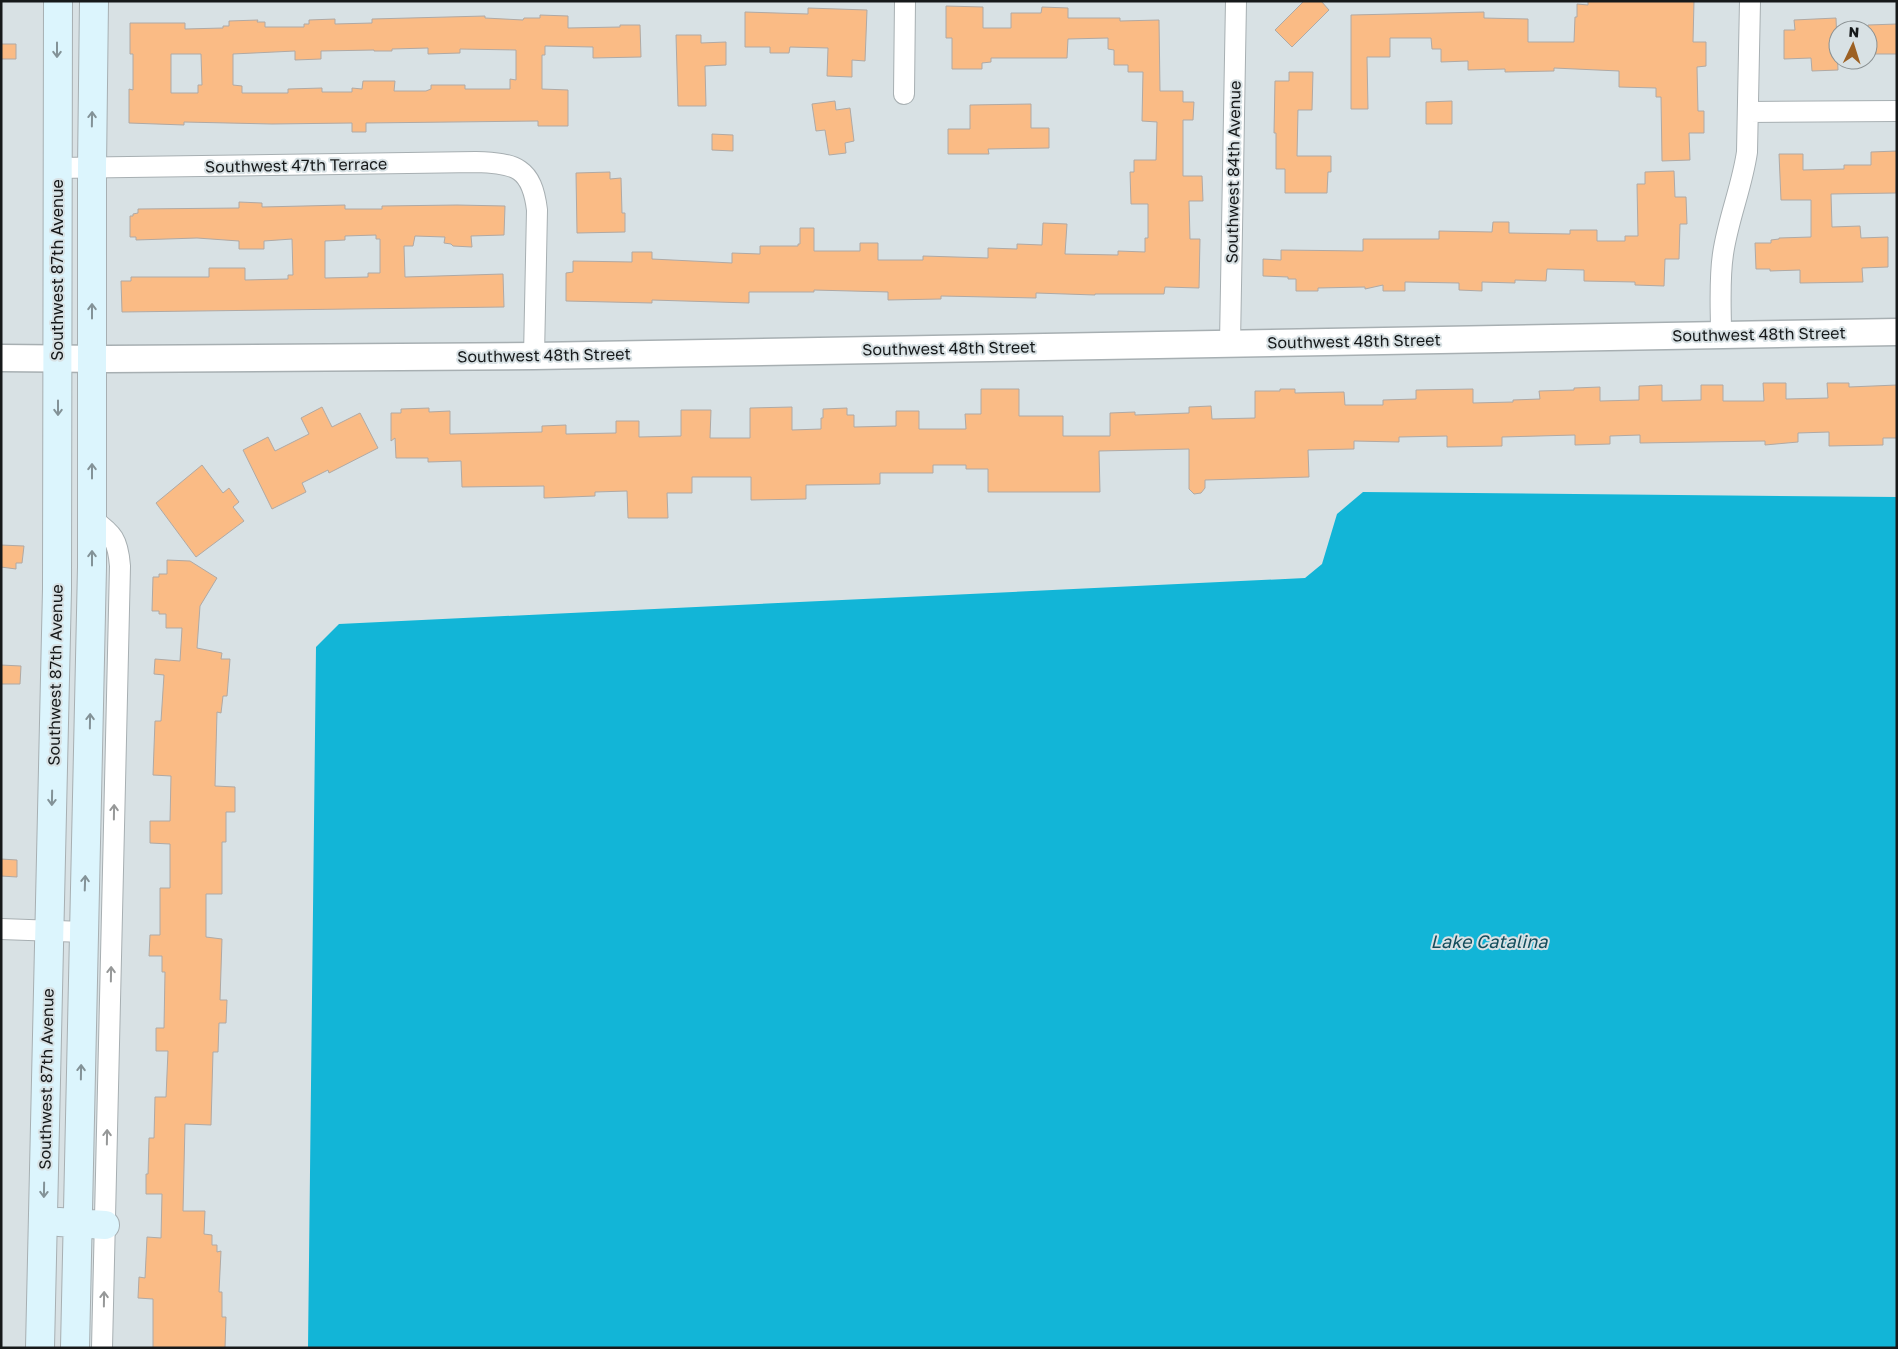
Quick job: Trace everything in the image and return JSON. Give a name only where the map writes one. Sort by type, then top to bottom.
[{"type":"main road","name":"Southwest 87th Avenue","points":[[40,1348],[57,589],[56,168],[58,1]]},
{"type":"main road","points":[[75,1348],[90,724],[94,1]]},
{"type":"main road","points":[[43,1221],[106,1225]]},
{"type":"street","points":[[904,94],[905,1]]},
{"type":"street","name":"Southwest 84th Avenue","points":[[1230,343],[1236,1]]},
{"type":"street","points":[[1721,335],[1723,254],[1744,170],[1748,112],[1750,1]]},
{"type":"street","points":[[1748,112],[1897,111]]},
{"type":"street","name":"Southwest 47th Terrace","points":[[56,168],[487,162],[513,167],[525,174],[535,192],[538,220],[534,356]]},
{"type":"street","name":"Southwest 48th Street","points":[[1,358],[534,356],[1897,332]]},
{"type":"street","points":[[92,519],[116,540],[120,566],[102,1348]]},
{"type":"street","points":[[1,930],[84,932]]},
{"type":"water","name":"Lake Catalina","points":[[1363,492],[1897,497],[1897,1348],[308,1348],[316,647],[339,624],[1305,578],[1322,564],[1337,514]]},
{"type":"building","points":[[1304,1],[1321,1],[1329,10],[1292,47],[1275,30]]},
{"type":"building","points":[[1588,1],[1694,1],[1693,42],[1706,42],[1706,66],[1697,67],[1698,111],[1704,111],[1704,133],[1689,133],[1690,160],[1662,161],[1661,97],[1656,97],[1656,88],[1619,87],[1619,71],[1554,68],[1554,71],[1505,72],[1505,69],[1468,70],[1468,61],[1441,62],[1441,49],[1432,49],[1431,38],[1390,38],[1390,57],[1367,57],[1368,109],[1351,109],[1351,15],[1484,12],[1484,18],[1528,19],[1528,42],[1574,42],[1577,4],[1588,5]]},
{"type":"building","points":[[946,6],[983,7],[983,28],[1011,28],[1011,13],[1041,13],[1042,7],[1068,8],[1068,18],[1120,18],[1120,21],[1159,20],[1160,91],[1183,91],[1183,102],[1194,102],[1193,120],[1183,120],[1183,176],[1202,176],[1203,201],[1189,201],[1190,239],[1200,239],[1199,288],[1165,287],[1164,294],[1095,295],[1036,293],[1036,298],[941,296],[941,299],[888,300],[888,292],[814,290],[814,292],[749,292],[749,303],[652,300],[652,303],[566,301],[566,273],[573,272],[573,261],[632,262],[632,252],[652,252],[652,259],[732,263],[732,253],[760,254],[760,246],[798,246],[800,244],[800,228],[814,228],[814,251],[860,251],[860,243],[878,243],[878,260],[923,260],[923,256],[988,258],[988,248],[1017,249],[1017,244],[1042,245],[1043,223],[1067,224],[1065,254],[1118,255],[1118,251],[1145,252],[1145,238],[1148,238],[1148,204],[1131,204],[1130,172],[1134,172],[1134,160],[1156,160],[1157,122],[1142,121],[1143,72],[1128,72],[1128,65],[1114,65],[1114,50],[1108,49],[1108,38],[1068,39],[1067,58],[991,58],[991,62],[982,63],[982,69],[952,69],[952,38],[946,38]]},
{"type":"building","points":[[808,8],[867,10],[865,61],[852,60],[852,77],[827,76],[828,48],[790,47],[789,53],[770,53],[770,47],[745,47],[745,12],[808,14]]},
{"type":"building","points":[[540,15],[568,16],[568,28],[640,25],[641,57],[593,58],[593,47],[545,46],[545,55],[542,55],[542,89],[568,90],[568,126],[538,126],[538,121],[366,123],[366,132],[352,132],[352,123],[184,122],[184,125],[129,123],[129,89],[133,90],[133,54],[130,54],[130,23],[185,23],[185,29],[223,28],[223,26],[229,26],[229,21],[258,20],[257,22],[265,22],[265,27],[304,27],[304,24],[309,24],[309,20],[335,19],[335,24],[372,23],[372,19],[485,16],[485,18],[523,20],[524,18],[540,18]],"holes":[[[428,48],[428,54],[460,53],[460,49],[516,50],[516,80],[510,79],[510,89],[465,89],[465,85],[431,85],[431,89],[426,91],[394,91],[395,81],[363,81],[362,89],[352,88],[352,92],[322,92],[322,88],[288,89],[288,93],[242,93],[242,86],[233,85],[233,54],[295,51],[295,60],[321,59],[321,51],[392,51],[392,49]],[[171,54],[201,54],[202,85],[198,85],[198,93],[171,93]]]},
{"type":"building","points":[[1836,18],[1836,20],[1828,20],[1828,70],[1838,70],[1812,71],[1811,58],[1784,59],[1784,30],[1795,30],[1794,20]]},
{"type":"building","points":[[1897,24],[1897,54],[1878,54],[1878,25]]},
{"type":"building","points":[[676,35],[701,35],[701,43],[726,42],[726,65],[705,66],[706,106],[678,106]]},
{"type":"building","points":[[1,44],[16,44],[16,59],[1,59]]},
{"type":"building","points":[[1289,72],[1313,72],[1312,110],[1298,110],[1297,156],[1331,156],[1331,172],[1328,172],[1327,193],[1285,193],[1285,169],[1276,169],[1276,133],[1274,133],[1275,81],[1289,81]]},
{"type":"building","points":[[835,101],[836,110],[850,108],[854,141],[845,143],[846,153],[829,155],[825,130],[816,131],[812,104]]},
{"type":"building","points":[[1452,101],[1452,124],[1426,124],[1426,102]]},
{"type":"building","points":[[1031,104],[1031,128],[1049,128],[1049,148],[988,149],[989,154],[948,154],[948,129],[970,129],[970,105]]},
{"type":"building","points":[[712,134],[733,135],[733,151],[712,150]]},
{"type":"building","points":[[1897,151],[1896,193],[1831,194],[1832,227],[1860,226],[1861,238],[1888,237],[1888,267],[1862,268],[1863,282],[1800,283],[1800,270],[1770,271],[1770,269],[1756,269],[1755,243],[1771,243],[1771,240],[1779,238],[1811,237],[1811,200],[1781,200],[1779,154],[1803,154],[1803,170],[1844,169],[1844,165],[1871,165],[1871,152]]},
{"type":"building","points":[[1674,171],[1675,197],[1686,197],[1687,224],[1680,224],[1679,259],[1665,259],[1664,286],[1635,285],[1635,282],[1584,281],[1584,270],[1547,269],[1546,281],[1515,280],[1515,283],[1482,282],[1482,291],[1459,290],[1459,283],[1405,282],[1405,291],[1383,291],[1383,285],[1365,289],[1365,287],[1318,288],[1318,291],[1296,291],[1296,279],[1263,276],[1263,259],[1281,260],[1281,250],[1363,251],[1363,239],[1439,239],[1439,231],[1492,232],[1493,222],[1509,222],[1509,233],[1570,234],[1570,230],[1597,230],[1597,241],[1625,241],[1625,236],[1638,236],[1637,184],[1645,184],[1645,172]]},
{"type":"building","points":[[610,172],[610,179],[621,178],[622,213],[625,213],[625,232],[577,233],[576,173]]},
{"type":"building","points":[[239,202],[262,203],[262,207],[345,205],[345,209],[382,209],[382,206],[505,206],[504,235],[471,236],[472,247],[453,246],[444,243],[445,237],[415,236],[413,246],[404,246],[405,277],[503,274],[504,307],[122,312],[121,281],[131,281],[131,277],[209,277],[209,268],[245,268],[245,280],[288,279],[288,275],[293,275],[292,239],[264,241],[264,249],[239,249],[239,241],[197,238],[136,240],[136,237],[130,237],[130,216],[138,213],[138,209],[239,208]],"holes":[[[376,235],[376,239],[380,239],[380,273],[368,273],[368,277],[325,278],[325,241],[345,240],[345,236]]]},
{"type":"building","points":[[1763,383],[1786,383],[1786,399],[1828,398],[1827,383],[1849,383],[1849,387],[1897,385],[1897,438],[1883,438],[1883,445],[1829,446],[1829,432],[1798,433],[1798,442],[1765,445],[1765,441],[1640,443],[1640,435],[1610,436],[1610,444],[1575,445],[1575,435],[1502,437],[1502,446],[1447,447],[1447,436],[1399,437],[1399,442],[1354,441],[1354,449],[1308,450],[1309,477],[1205,480],[1205,488],[1201,493],[1194,494],[1189,489],[1189,449],[1099,451],[1100,492],[988,492],[988,469],[966,469],[966,465],[933,465],[933,473],[880,473],[880,484],[806,485],[806,499],[751,500],[751,477],[692,477],[692,493],[667,493],[668,518],[628,518],[627,491],[595,492],[595,496],[544,498],[544,486],[462,487],[461,461],[428,462],[428,458],[396,458],[395,438],[391,441],[391,413],[401,413],[401,409],[429,408],[429,412],[450,411],[450,434],[542,432],[542,426],[566,425],[566,434],[616,433],[616,421],[639,421],[639,437],[681,436],[681,410],[711,410],[710,438],[750,438],[750,408],[792,407],[792,430],[821,429],[823,409],[847,408],[847,415],[854,415],[854,427],[896,426],[896,411],[919,411],[919,429],[966,429],[965,414],[981,414],[981,389],[1019,389],[1019,416],[1063,416],[1063,436],[1110,436],[1110,413],[1135,412],[1135,415],[1189,413],[1189,407],[1211,406],[1212,419],[1255,418],[1255,391],[1295,389],[1295,393],[1344,392],[1345,405],[1383,405],[1383,400],[1416,399],[1416,390],[1473,389],[1473,403],[1540,399],[1539,391],[1600,387],[1600,401],[1639,400],[1639,386],[1662,385],[1662,401],[1701,400],[1701,385],[1723,385],[1723,401],[1764,401]]},
{"type":"building","points":[[322,407],[332,427],[360,413],[378,448],[329,473],[328,470],[302,483],[306,492],[272,509],[243,450],[268,437],[275,451],[309,434],[301,418]]},
{"type":"building","points":[[202,465],[223,493],[229,488],[239,502],[233,507],[244,521],[196,557],[156,503]]},
{"type":"building","points":[[1,545],[24,546],[22,563],[16,563],[16,569],[1,567]]},
{"type":"building","points":[[167,560],[190,561],[217,578],[200,606],[197,648],[222,653],[221,659],[230,659],[227,696],[223,696],[221,713],[217,712],[215,786],[235,787],[235,812],[226,812],[226,842],[222,842],[222,894],[206,894],[206,937],[222,939],[220,1000],[227,1000],[226,1023],[219,1023],[218,1052],[213,1052],[211,1125],[185,1124],[183,1211],[205,1211],[204,1234],[212,1235],[212,1245],[217,1245],[217,1252],[221,1251],[219,1292],[222,1292],[222,1317],[226,1317],[225,1348],[153,1348],[153,1299],[138,1298],[139,1277],[145,1278],[147,1237],[161,1238],[162,1194],[146,1194],[146,1174],[148,1174],[149,1138],[154,1138],[155,1097],[166,1097],[168,1051],[156,1051],[156,1028],[164,1028],[165,972],[162,972],[162,956],[149,956],[150,935],[160,935],[160,888],[170,888],[170,844],[150,843],[150,821],[170,821],[171,776],[153,775],[155,721],[161,721],[164,675],[154,674],[155,659],[180,661],[182,628],[166,628],[166,614],[152,611],[153,577],[159,577],[159,574],[167,574]]},
{"type":"building","points":[[1,665],[21,666],[20,684],[1,684]]},
{"type":"building","points":[[1,859],[17,860],[17,877],[1,876]]}]
